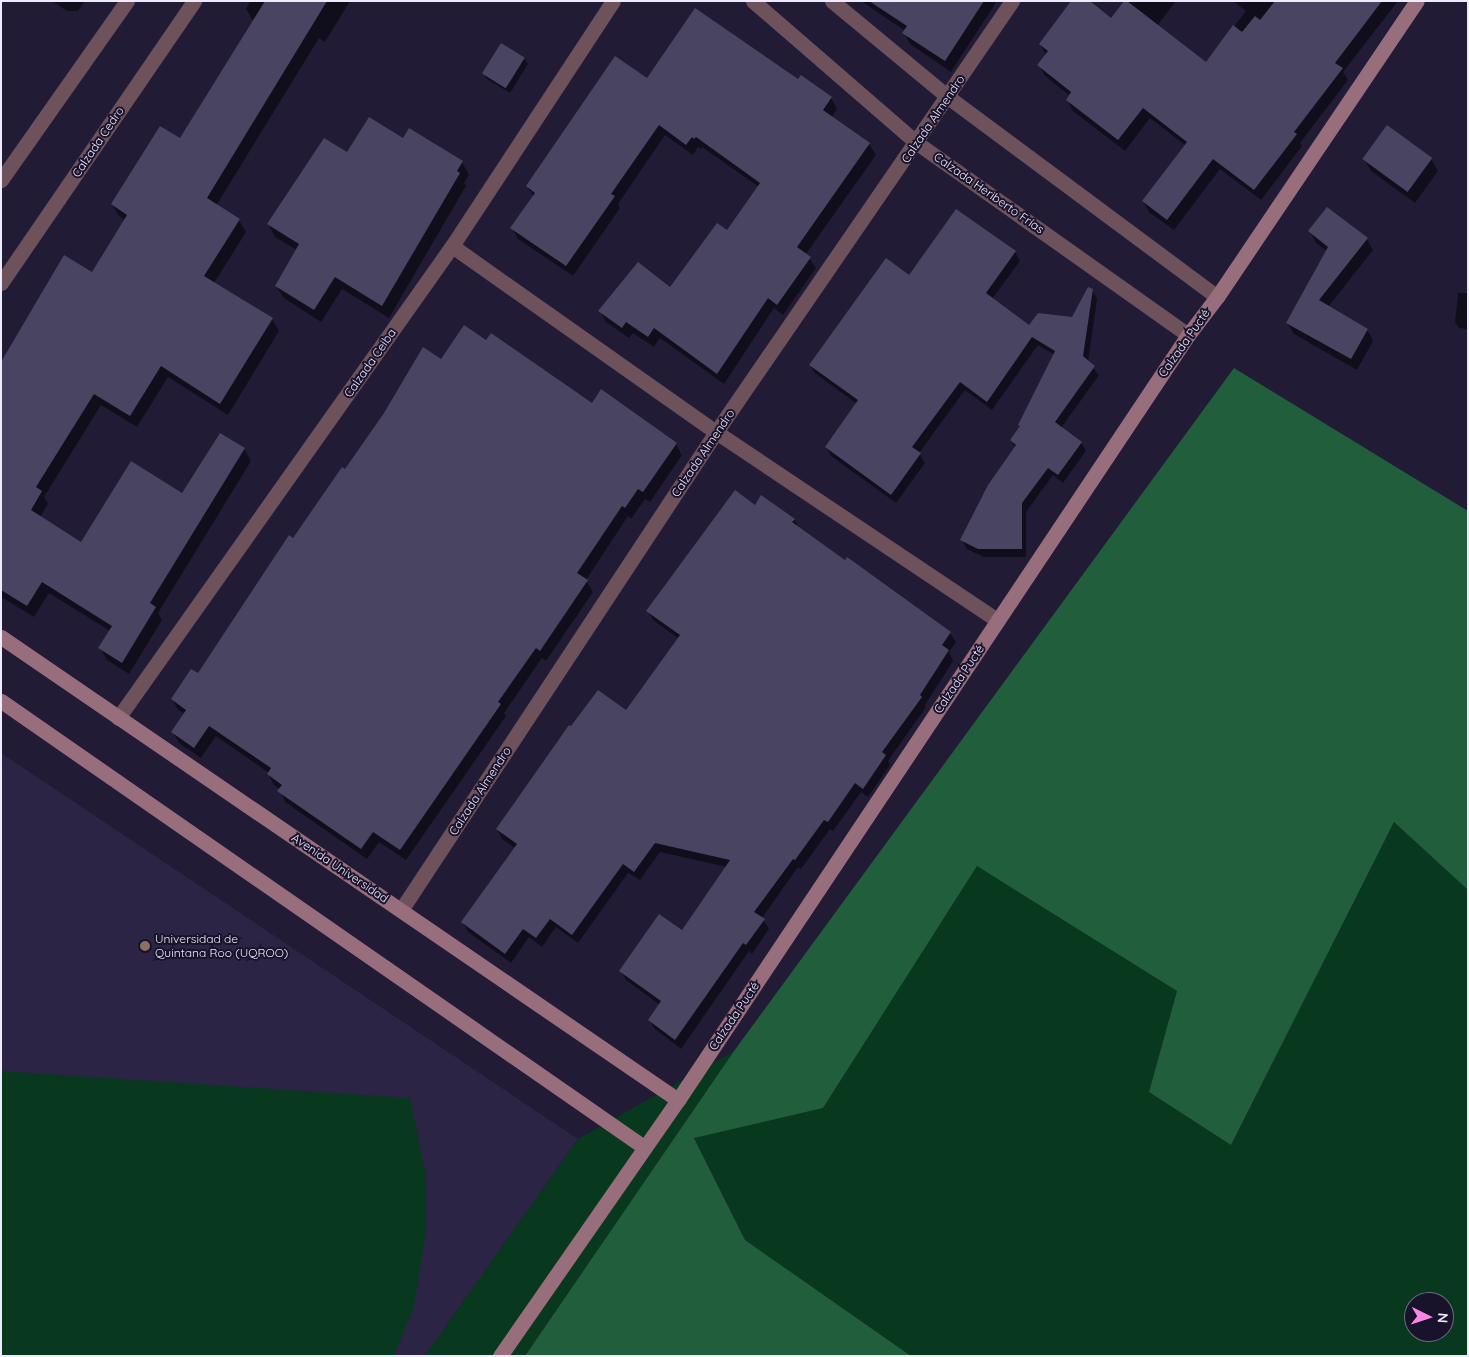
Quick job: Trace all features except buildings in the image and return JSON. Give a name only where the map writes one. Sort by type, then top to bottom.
[{"type":"street","points":[[1,180],[127,1]]},
{"type":"street","name":"Calzada Cedro","points":[[1,283],[194,1]]},
{"type":"street","name":"Calzada Ceiba","points":[[118,718],[452,246],[613,1]]},
{"type":"street","name":"Calzada Heriberto Frías","points":[[753,1],[917,142],[1188,335]]},
{"type":"street","points":[[832,1],[948,97],[1217,297]]},
{"type":"street","name":"Calzada Almendro","points":[[401,910],[716,432],[948,97],[1012,1]]},
{"type":"street","name":"Calzada Pucté","points":[[500,1356],[678,1100],[1188,335],[1217,297],[1417,1]]},
{"type":"street","points":[[452,246],[716,432],[998,621]]},
{"type":"street","name":"Avenida Universidad","points":[[1,637],[678,1100]]},
{"type":"street","points":[[1,701],[644,1147]]},
{"type":"shaded area","name":"Universidad de Quintana Roo (UQROO)","points":[[1,753],[578,1139],[425,1356],[1,1356]]},
{"type":"green space","points":[[1234,368],[1468,511],[1468,890],[1394,822],[1231,1145],[1149,1092],[1177,991],[977,866],[823,1108],[694,1138],[745,1240],[911,1356],[525,1356],[734,1051]]},
{"type":"green space","points":[[1394,822],[1468,890],[1468,1356],[911,1356],[745,1240],[694,1137],[823,1108],[977,866],[1177,991],[1149,1092],[1231,1145]]},
{"type":"green space","points":[[734,1051],[525,1356],[425,1356],[578,1139]]},
{"type":"green space","points":[[1,1071],[410,1098],[426,1175],[425,1238],[414,1306],[394,1356],[1,1356]]},
{"type":"place","name":"Universidad de Quintana Roo (UQROO)","points":[[145,946]]}]
